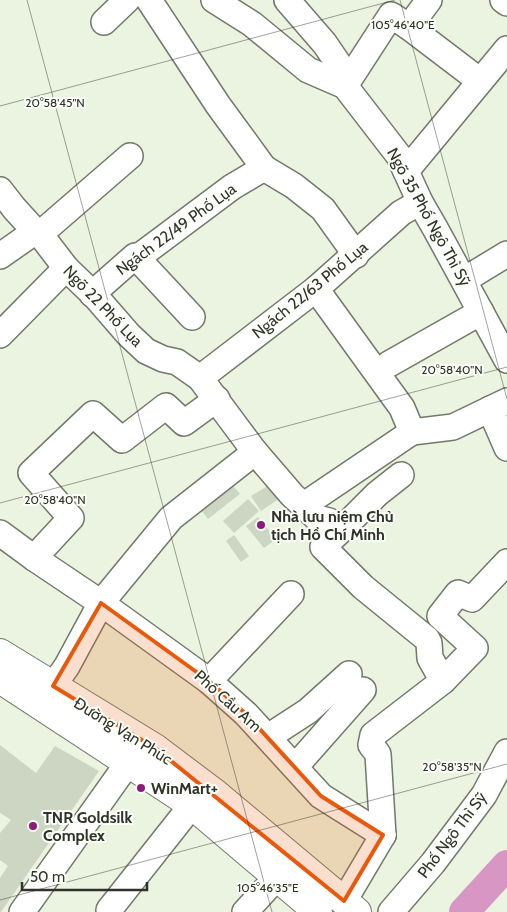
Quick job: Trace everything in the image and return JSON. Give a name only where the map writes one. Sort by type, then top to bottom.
[{"type":"main road","name":"Đường Vạn Phúc","points":[[0,653],[60,676],[216,794],[277,877],[318,912]]},
{"type":"main road","name":"Đường Vạn Phúc","points":[[0,679],[192,805],[245,834],[351,907]]},
{"type":"street","points":[[104,22],[127,0]]},
{"type":"street","points":[[149,0],[218,105],[264,168],[294,186],[323,209],[356,255]]},
{"type":"street","name":"Ngõ 35 Phố Ngô Thì Sỹ","points":[[214,0],[252,24],[308,70],[345,86],[399,156],[420,202],[504,349]]},
{"type":"street","points":[[409,27],[429,0]]},
{"type":"street","points":[[503,0],[507,3]]},
{"type":"street","points":[[270,39],[292,6],[325,44],[344,72],[345,86]]},
{"type":"street","points":[[345,86],[391,15],[480,81]]},
{"type":"street","points":[[406,171],[507,49]]},
{"type":"street","points":[[0,256],[30,236],[38,233],[130,156]]},
{"type":"street","name":"Ngách 22/49 Phố Lụa","points":[[92,294],[134,256],[137,258],[232,187],[264,168]]},
{"type":"street","name":"Ngõ 22 Phố Lụa","points":[[0,190],[66,268],[128,334],[142,348],[163,359],[177,362],[200,378],[256,452],[292,495],[317,518],[329,521],[340,531]]},
{"type":"street","name":"Ngách 22/63 Phố Lụa","points":[[200,378],[316,289],[401,213],[420,202]]},
{"type":"street","points":[[464,280],[507,254]]},
{"type":"street","points":[[137,258],[192,317]]},
{"type":"street","points":[[0,335],[66,268]]},
{"type":"street","points":[[316,289],[402,408],[412,432]]},
{"type":"street","points":[[389,364],[482,312]]},
{"type":"street","points":[[34,558],[71,518],[31,474],[93,414],[122,440],[166,406],[184,423],[217,399]]},
{"type":"street","points":[[304,505],[412,432],[453,427],[499,405],[507,448]]},
{"type":"street","points":[[60,676],[99,606],[172,518],[256,452]]},
{"type":"street","points":[[401,475],[377,494],[324,546],[363,587],[427,638],[430,658],[443,681]]},
{"type":"street","name":"Phố Cầu Am","points":[[0,533],[99,606],[209,681],[246,714],[321,796],[383,835]]},
{"type":"street","points":[[351,907],[383,835],[378,754],[370,745],[372,735],[443,681],[475,648],[440,616],[458,593],[472,599],[507,562]]},
{"type":"street","points":[[209,681],[291,594]]},
{"type":"street","points":[[268,737],[356,682],[295,767]]},
{"type":"street","name":"Phố Ngô Thì Sỹ","points":[[391,912],[433,863],[484,795],[507,752]]},
{"type":"street","points":[[22,912],[132,765]]},
{"type":"street","points":[[36,912],[132,765]]},
{"type":"street","points":[[109,910],[192,805]]},
{"type":"street","points":[[245,912],[277,877]]},
{"type":"highlighted area","points":[[101,603],[209,681],[246,714],[321,796],[383,835],[344,901],[155,748],[53,686]]},
{"type":"building","points":[[229,481],[240,494],[208,519],[198,506]]},
{"type":"building","points":[[274,482],[283,496],[261,511],[251,496]]},
{"type":"building","points":[[248,499],[259,511],[234,533],[223,521]]},
{"type":"building","points":[[258,517],[276,539],[264,548],[246,526]]},
{"type":"building","points":[[234,535],[249,556],[241,562],[226,541]]},
{"type":"building","name":"TNR Goldsilk Complex","points":[[0,745],[36,773],[55,746],[99,771],[1,912],[0,878],[8,866],[0,860],[0,833],[11,820],[0,813]]},
{"type":"waterway","points":[[464,912],[507,865]]},
{"type":"place","name":"Nhà lưu niệm Chủ tịch Hồ Chí Minh","points":[[261,525]]},
{"type":"place","name":"WinMart+","points":[[141,788]]},
{"type":"place","name":"TNR Goldsilk Complex","points":[[33,826]]}]
